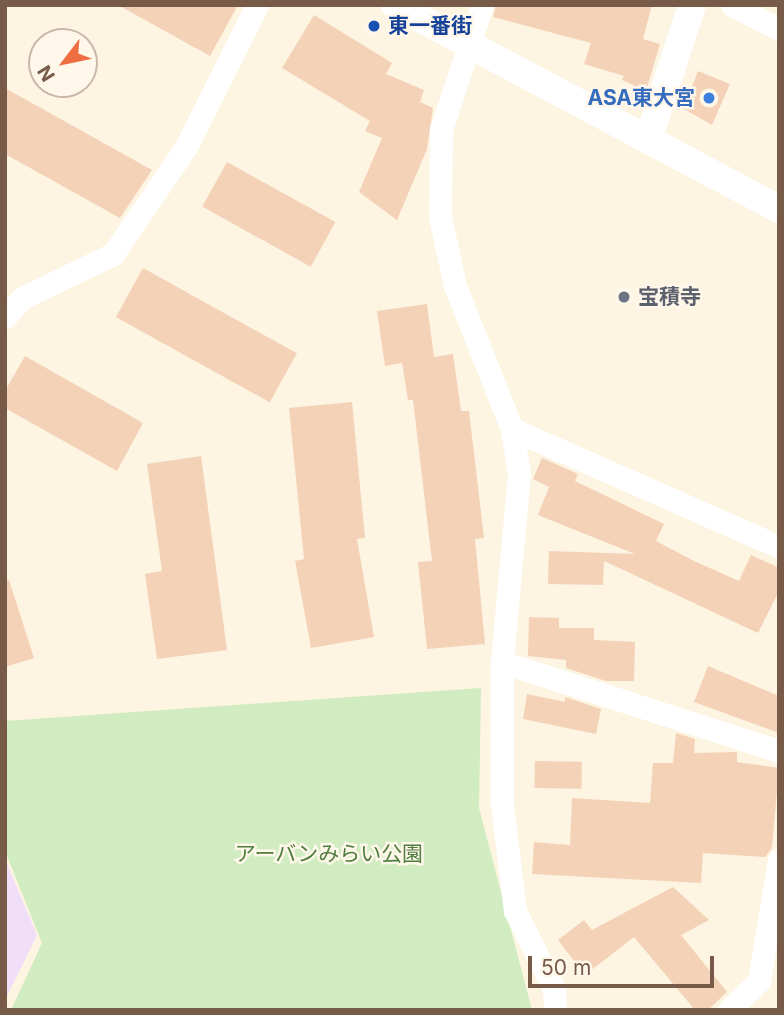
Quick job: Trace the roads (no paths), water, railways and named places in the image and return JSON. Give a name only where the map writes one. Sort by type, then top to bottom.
[{"type":"street","points":[[5,317],[22,299],[113,254],[186,147],[257,5]]},
{"type":"street","points":[[395,5],[779,209]]},
{"type":"street","points":[[482,5],[441,130],[440,217],[456,286],[512,429],[519,474],[502,662],[502,804],[515,911],[554,989],[555,1010]]},
{"type":"street","points":[[648,140],[692,5]]},
{"type":"street","points":[[732,5],[779,29]]},
{"type":"street","points":[[512,429],[779,547]]},
{"type":"street","points":[[502,662],[779,751]]},
{"type":"street","points":[[729,1010],[769,984],[779,860]]},
{"type":"place","name":"東一番街","points":[[374,26]]},
{"type":"place","name":"ASA東大宮","points":[[709,98]]},
{"type":"place","name":"宝積寺","points":[[624,297]]},
{"type":"park label","name":"アーバンみらい公園","points":[[329,854]]}]
